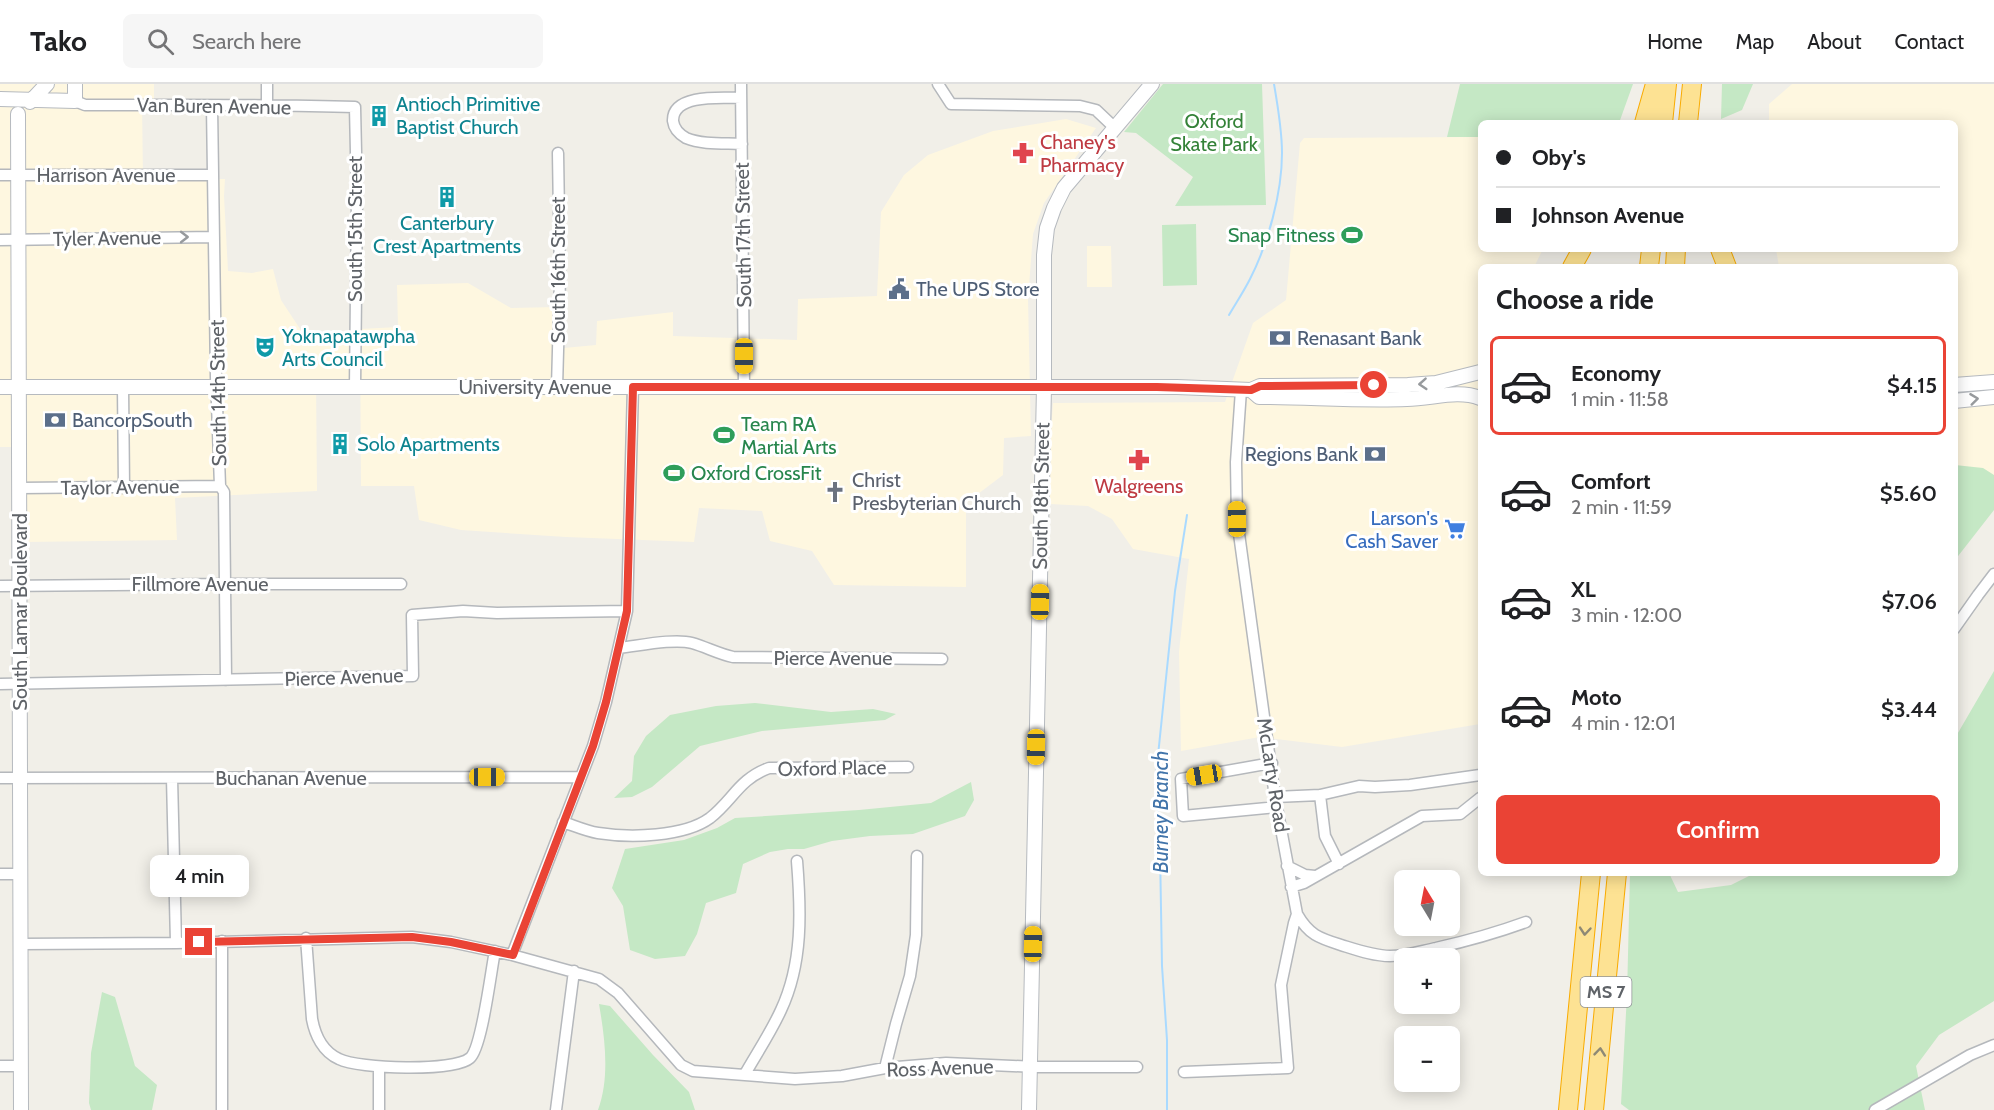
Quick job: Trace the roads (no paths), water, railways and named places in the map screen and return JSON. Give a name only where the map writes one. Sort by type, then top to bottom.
[{"type":"highway","points":[[1645,120],[1655,84]]},
{"type":"highway","points":[[1663,120],[1666,84]]},
{"type":"highway","points":[[1688,120],[1694,84]]},
{"type":"highway","points":[[1694,84],[1697,120]]},
{"type":"highway","name":"MS 7","points":[[1568,1110],[1590,876]]},
{"type":"highway","name":"MS 7","points":[[1594,1110],[1617,876]]},
{"type":"street","points":[[0,99],[18,114],[47,84]]},
{"type":"street","points":[[0,99],[75,100],[75,84]]},
{"type":"street","points":[[267,84],[267,104]]},
{"type":"street","name":"South 17th Street","points":[[741,84],[744,387]]},
{"type":"street","points":[[938,84],[951,104],[1080,106],[1096,110],[1115,128]]},
{"type":"street","name":"South 18th Street","points":[[1029,1110],[1044,387],[1044,255],[1047,228],[1064,188],[1152,84]]},
{"type":"street","points":[[741,98],[695,99],[678,107],[673,115],[673,124],[676,131],[687,138],[704,142],[742,144]]},
{"type":"street","name":"Van Buren Avenue","points":[[75,100],[85,105],[267,104],[354,107]]},
{"type":"street","name":"South 14th Street","points":[[212,106],[220,486],[224,492],[226,680]]},
{"type":"street","name":"South 15th Street","points":[[354,107],[357,198],[355,387]]},
{"type":"street","name":"South Lamar Boulevard","points":[[18,114],[21,1110]]},
{"type":"street","name":"South 16th Street","points":[[557,387],[560,278],[558,153]]},
{"type":"street","name":"Harrison Avenue","points":[[0,175],[212,175]]},
{"type":"street","name":"Tyler Avenue","points":[[0,240],[214,237]]},
{"type":"street","name":"University Avenue","points":[[0,387],[1177,387],[1246,390],[1260,386],[1436,383],[1478,372]]},
{"type":"street","points":[[1958,385],[1994,382]]},
{"type":"street","points":[[123,387],[124,488]]},
{"type":"street","points":[[513,955],[593,746],[627,611],[633,387]]},
{"type":"street","name":"University Avenue","points":[[1246,390],[1259,397],[1326,400],[1407,399],[1460,393],[1478,397]]},
{"type":"street","name":"McLarty Road","points":[[1246,390],[1236,462],[1237,519],[1276,802],[1297,914],[1312,934],[1351,948],[1389,956],[1405,955],[1483,937],[1526,922]]},
{"type":"street","points":[[1958,400],[1994,396]]},
{"type":"street","name":"Taylor Avenue","points":[[20,488],[220,486]]},
{"type":"street","points":[[1958,624],[1994,574]]},
{"type":"street","name":"Fillmore Avenue","points":[[0,586],[401,584]]},
{"type":"street","name":"Pierce Avenue","points":[[0,684],[413,676],[412,615],[463,611],[496,614],[627,611]]},
{"type":"street","name":"Pierce Avenue","points":[[619,648],[690,642],[718,654],[733,657],[942,659]]},
{"type":"street","points":[[1272,763],[1181,779],[1183,816],[1320,795],[1359,786],[1410,785],[1478,775]]},
{"type":"street","name":"Oxford Place","points":[[563,822],[597,833],[624,836],[681,831],[695,827],[709,818],[745,781],[754,774],[769,768],[908,767]]},
{"type":"street","name":"Buchanan Avenue","points":[[0,778],[581,777]]},
{"type":"street","points":[[172,778],[176,943]]},
{"type":"street","points":[[1320,795],[1325,836],[1339,864]]},
{"type":"street","points":[[1291,887],[1304,883],[1422,816],[1455,815],[1478,800]]},
{"type":"street","points":[[885,1068],[910,976],[916,935],[917,856]]},
{"type":"street","points":[[745,1074],[782,1009],[791,978],[800,938],[801,906],[797,861]]},
{"type":"street","points":[[1287,866],[1305,875],[1315,876]]},
{"type":"street","points":[[0,874],[21,874]]},
{"type":"street","points":[[1184,1072],[1288,1068],[1281,985],[1293,923],[1297,914]]},
{"type":"street","name":"Ross Avenue","points":[[21,944],[412,937],[495,951],[574,970],[599,979],[618,993],[681,1065],[693,1071],[795,1079],[842,1076],[885,1068],[946,1064],[1137,1067]]},
{"type":"street","points":[[306,938],[312,1019],[314,1029],[324,1048],[339,1059],[379,1068],[450,1065],[471,1058],[476,1050],[495,951]]},
{"type":"street","points":[[222,941],[222,1110]]},
{"type":"street","points":[[556,1110],[574,970]]},
{"type":"street","points":[[1875,1110],[1970,1055],[1994,1045]]},
{"type":"street","points":[[0,1066],[21,1066]]},
{"type":"street","points":[[379,1068],[379,1110]]},
{"type":"waterway","name":"Burney Branch","points":[[1229,315],[1257,265],[1277,201],[1282,144],[1274,84]]},
{"type":"waterway","name":"Burney Branch","points":[[1167,1110],[1167,1040],[1162,966],[1156,775],[1175,591],[1187,515]]},
{"type":"place","name":"Antioch Primitive Baptist Church","points":[[379,116]]},
{"type":"place","name":"Chaney's Pharmacy","points":[[1023,153]]},
{"type":"place","name":"Canterbury Crest Apartments","points":[[447,197]]},
{"type":"place","name":"Snap Fitness","points":[[1352,235]]},
{"type":"place","name":"The UPS Store","points":[[899,289]]},
{"type":"place","name":"Renasant Bank","points":[[1280,338]]},
{"type":"place","name":"Yoknapatawpha Arts Council","points":[[265,347]]},
{"type":"place","name":"BancorpSouth","points":[[55,420]]},
{"type":"place","name":"Team RA Martial Arts","points":[[724,435]]},
{"type":"place","name":"Solo Apartments","points":[[340,444]]},
{"type":"place","name":"Regions Bank","points":[[1375,454]]},
{"type":"place","name":"Walgreens","points":[[1139,460]]},
{"type":"place","name":"Oxford CrossFit","points":[[674,473]]},
{"type":"place","name":"Christ Presbyterian Church","points":[[835,492]]},
{"type":"place","name":"Larson's Cash Saver","points":[[1455,529]]},
{"type":"park label","name":"Oxford Skate Park","points":[[1214,132]]}]
